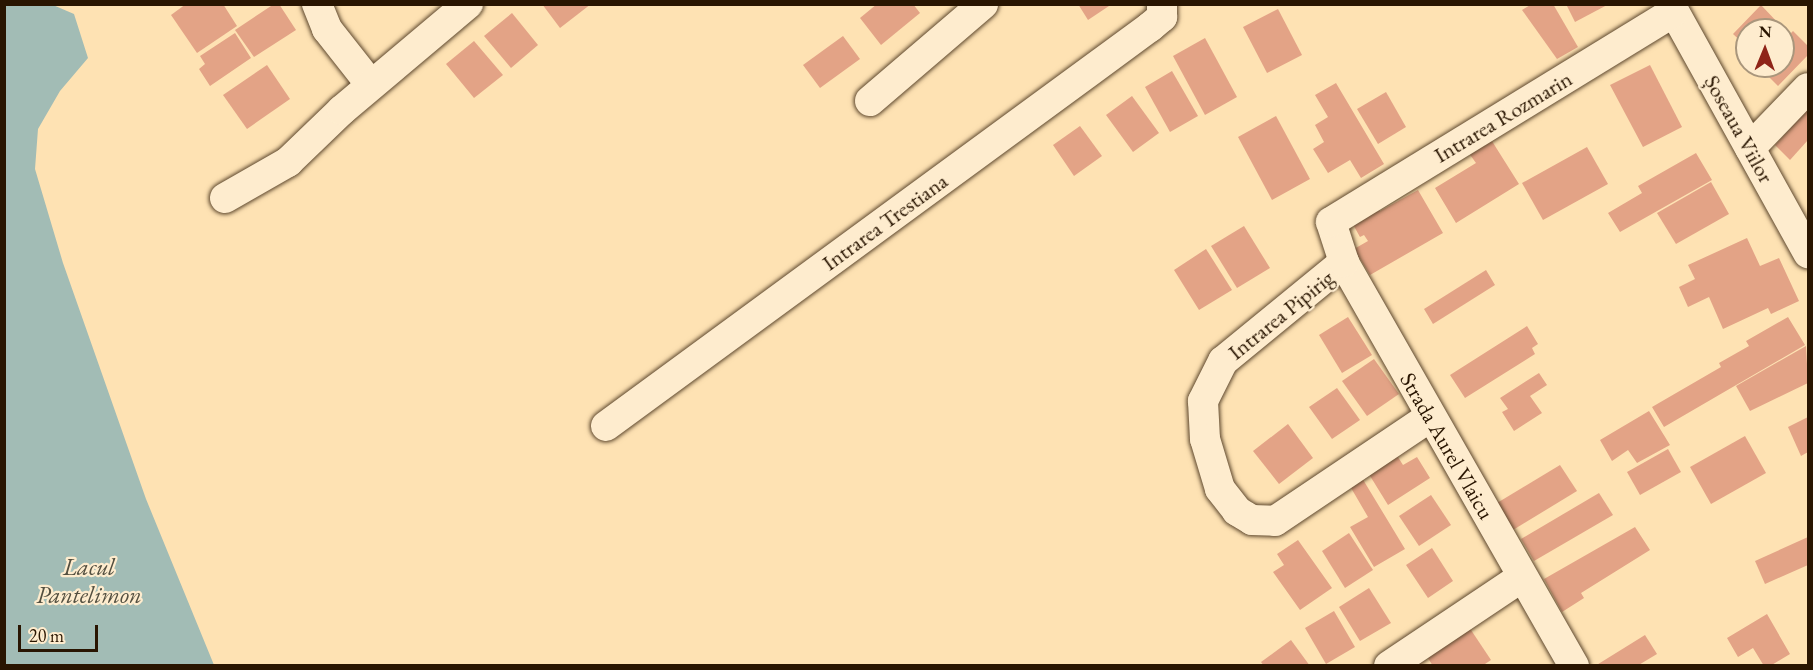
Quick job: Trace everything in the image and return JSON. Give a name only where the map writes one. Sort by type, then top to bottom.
[{"type":"street","points":[[317,4],[327,29],[371,85]]},
{"type":"street","points":[[225,198],[288,162],[371,85],[468,4]]},
{"type":"street","points":[[870,101],[983,4]]},
{"type":"street","name":"Șoseaua Viilor","points":[[1672,8],[1808,251]]},
{"type":"street","name":"Intrarea Rozmarin","points":[[1331,222],[1672,8]]},
{"type":"street","name":"Intrarea Trestiana","points":[[606,426],[1162,11]]},
{"type":"street","points":[[1750,148],[1809,87]]},
{"type":"street","name":"Strada Aurel Vlaicu","points":[[1331,222],[1344,262],[1430,417],[1574,666]]},
{"type":"street","name":"Intrarea Pipirig","points":[[1344,262],[1223,362],[1203,401],[1205,439],[1220,489],[1237,511],[1252,520],[1275,521],[1430,417]]},
{"type":"street","points":[[1389,666],[1522,577]]},
{"type":"water","name":"Lacul Pantelimon","points":[[4,5],[53,5],[74,14],[88,58],[60,91],[38,129],[35,169],[63,263],[146,499],[214,665],[5,665]]},
{"type":"building","points":[[186,4],[223,4],[237,26],[197,53],[171,15]]},
{"type":"building","points":[[274,4],[279,4],[296,30],[254,57],[235,30]]},
{"type":"building","points":[[542,4],[591,4],[560,28]]},
{"type":"building","points":[[877,4],[913,4],[920,13],[881,45],[860,18]]},
{"type":"building","points":[[1078,4],[1112,4],[1088,20]]},
{"type":"building","points":[[1532,4],[1553,4],[1578,47],[1557,59],[1522,10]]},
{"type":"building","points":[[1566,4],[1609,4],[1575,22]]},
{"type":"building","points":[[1761,5],[1773,18],[1748,18]]},
{"type":"building","points":[[1278,9],[1302,55],[1267,73],[1243,27]]},
{"type":"building","points":[[512,13],[538,45],[511,68],[484,36]]},
{"type":"building","points":[[235,33],[251,58],[210,86],[199,69],[205,64],[200,56]]},
{"type":"building","points":[[1795,33],[1808,46],[1808,55],[1795,68]]},
{"type":"building","points":[[843,36],[860,59],[820,88],[803,65]]},
{"type":"building","points":[[1205,38],[1237,97],[1205,115],[1173,56]]},
{"type":"building","points":[[474,41],[503,75],[474,98],[446,64]]},
{"type":"building","points":[[267,65],[290,99],[247,129],[223,95]]},
{"type":"building","points":[[1650,65],[1682,127],[1643,147],[1610,85]]},
{"type":"building","points":[[1172,71],[1198,116],[1170,132],[1145,87]]},
{"type":"building","points":[[1770,78],[1786,78],[1778,86]]},
{"type":"building","points":[[1336,83],[1384,164],[1361,178],[1350,160],[1328,173],[1313,149],[1324,142],[1315,125],[1328,117],[1315,95]]},
{"type":"building","points":[[1386,92],[1406,127],[1378,144],[1357,109]]},
{"type":"building","points":[[1132,96],[1159,133],[1133,152],[1106,115]]},
{"type":"building","points":[[1808,109],[1808,140],[1790,160],[1775,145]]},
{"type":"building","points":[[1276,116],[1310,179],[1272,200],[1238,137]]},
{"type":"building","points":[[1080,126],[1102,156],[1074,176],[1053,145]]},
{"type":"building","points":[[1490,138],[1519,184],[1456,223],[1435,188],[1476,163],[1468,152]]},
{"type":"building","points":[[1587,147],[1608,184],[1543,220],[1522,183]]},
{"type":"building","points":[[1696,153],[1712,180],[1620,232],[1608,213],[1642,193],[1638,186]]},
{"type":"building","points":[[1711,182],[1729,214],[1676,244],[1657,213]]},
{"type":"building","points":[[1418,190],[1443,233],[1370,275],[1354,249],[1368,241],[1364,235],[1360,237],[1350,219],[1376,205],[1380,211]]},
{"type":"building","points":[[1244,226],[1270,268],[1237,288],[1211,246]]},
{"type":"building","points":[[1747,238],[1760,266],[1779,258],[1799,301],[1771,314],[1768,308],[1723,329],[1709,297],[1688,307],[1679,287],[1695,279],[1688,265]]},
{"type":"building","points":[[1206,249],[1232,290],[1199,310],[1174,270]]},
{"type":"building","points":[[1486,270],[1495,285],[1433,324],[1424,309]]},
{"type":"building","points":[[1348,317],[1372,355],[1342,373],[1319,335]]},
{"type":"building","points":[[1788,317],[1805,345],[1664,427],[1652,407],[1721,367],[1719,363],[1749,346],[1746,341]]},
{"type":"building","points":[[1527,326],[1538,344],[1532,348],[1535,354],[1465,398],[1450,375]]},
{"type":"building","points":[[1806,346],[1808,383],[1750,411],[1736,386]]},
{"type":"building","points":[[1374,359],[1399,394],[1367,416],[1342,381]]},
{"type":"building","points":[[1539,373],[1547,385],[1530,396],[1542,413],[1514,431],[1502,412],[1508,409],[1500,398]]},
{"type":"building","points":[[1337,388],[1360,420],[1332,439],[1309,407]]},
{"type":"building","points":[[1649,411],[1670,445],[1637,463],[1628,450],[1612,461],[1600,440]]},
{"type":"building","points":[[1808,417],[1808,452],[1801,456],[1788,427]]},
{"type":"building","points":[[1288,424],[1313,458],[1279,484],[1253,451]]},
{"type":"building","points":[[1745,436],[1766,473],[1711,504],[1690,467]]},
{"type":"building","points":[[1668,449],[1681,472],[1640,495],[1627,472]]},
{"type":"building","points":[[1396,454],[1403,465],[1417,457],[1430,478],[1388,505],[1367,471]]},
{"type":"building","points":[[1560,465],[1577,491],[1513,530],[1497,503]]},
{"type":"building","points":[[1359,473],[1405,549],[1374,567],[1350,527],[1368,517],[1347,481]]},
{"type":"building","points":[[1599,493],[1613,515],[1534,561],[1521,539]]},
{"type":"building","points":[[1431,495],[1451,525],[1419,546],[1399,516]]},
{"type":"building","points":[[1635,527],[1650,550],[1581,593],[1584,598],[1562,612],[1544,579]]},
{"type":"building","points":[[1349,533],[1373,570],[1345,588],[1322,551]]},
{"type":"building","points":[[1808,537],[1808,565],[1765,584],[1755,561]]},
{"type":"building","points":[[1298,540],[1332,588],[1300,610],[1273,572],[1284,565],[1277,554]]},
{"type":"building","points":[[1432,548],[1453,581],[1428,598],[1406,565]]},
{"type":"building","points":[[1369,588],[1391,623],[1360,641],[1339,607]]},
{"type":"building","points":[[1334,611],[1355,647],[1326,664],[1305,628]]},
{"type":"building","points":[[1767,614],[1790,654],[1770,666],[1764,666],[1753,648],[1738,657],[1727,638]]},
{"type":"building","points":[[1467,624],[1491,660],[1482,666],[1433,666],[1424,652]]},
{"type":"building","points":[[1645,635],[1657,654],[1637,666],[1595,666]]},
{"type":"building","points":[[1291,640],[1310,666],[1264,666],[1261,662]]}]
